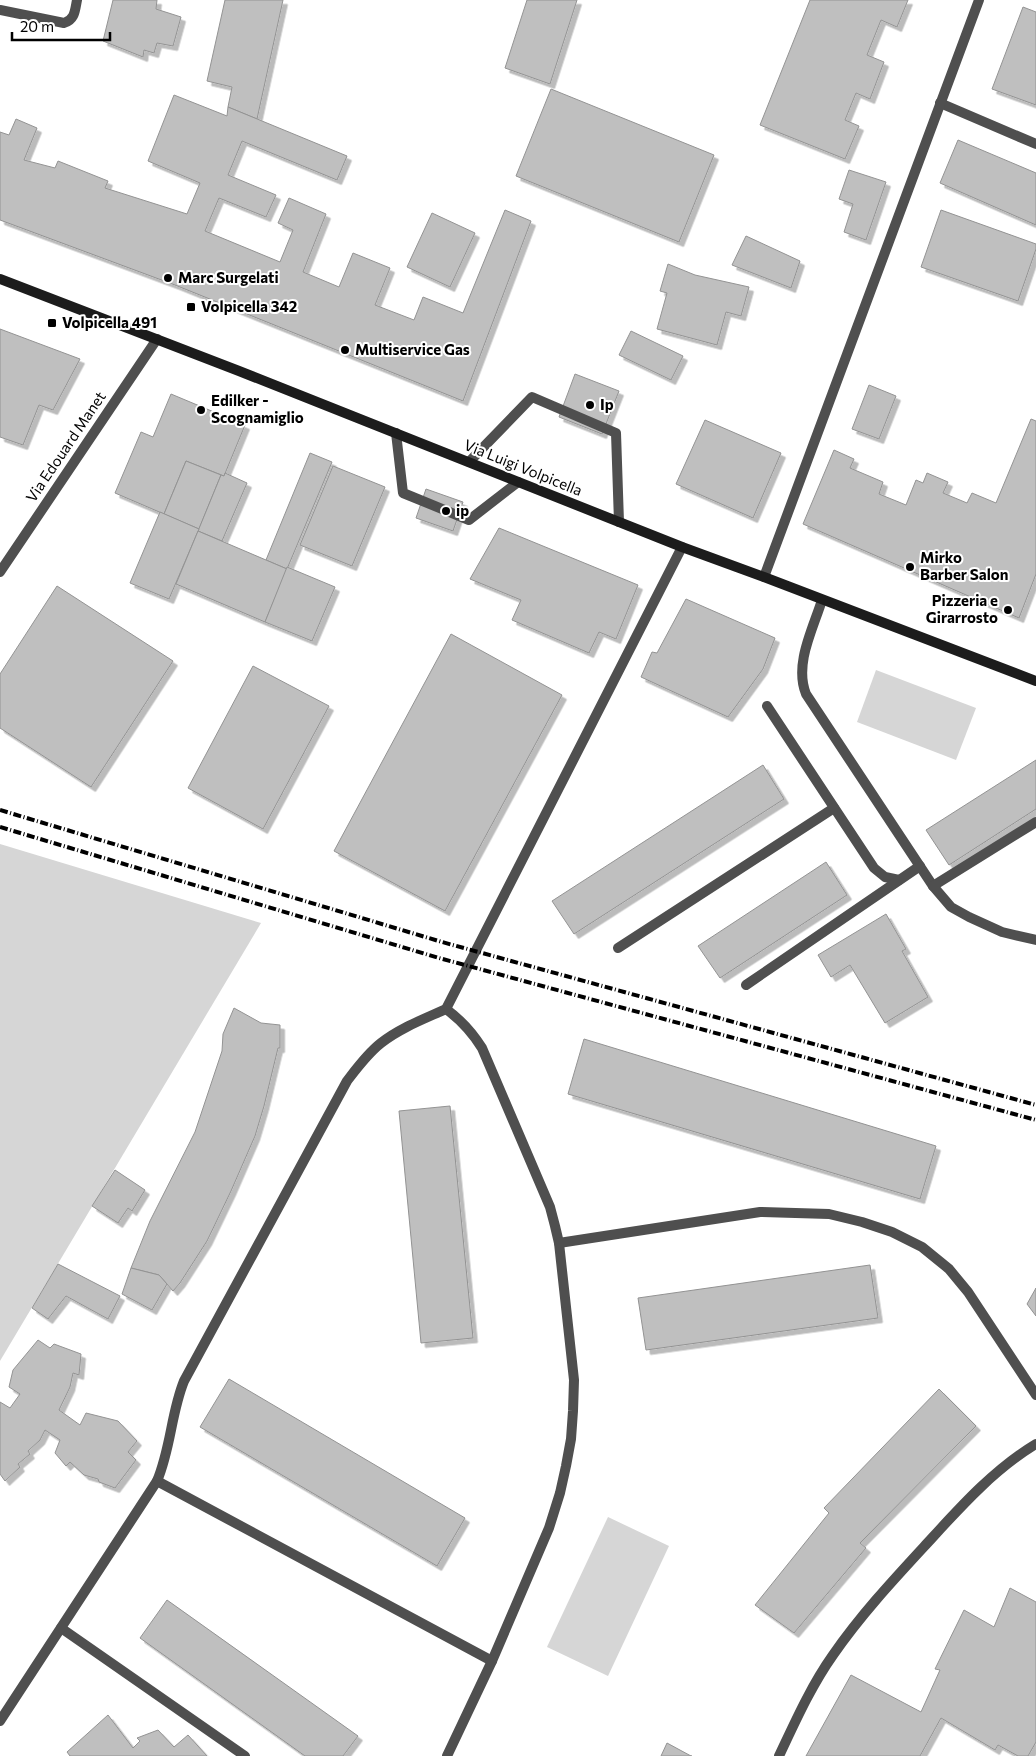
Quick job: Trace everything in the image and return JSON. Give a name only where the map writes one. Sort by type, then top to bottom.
[{"type":"street","points":[[0,10],[64,23],[70,22],[74,17],[77,0]]},
{"type":"street","points":[[764,577],[979,0]]},
{"type":"street","points":[[940,103],[1036,144]]},
{"type":"street","name":"Via Luigi Volpicella","points":[[0,279],[157,339],[682,547],[1036,681]]},
{"type":"street","name":"Via Edouard Manet","points":[[0,572],[157,339]]},
{"type":"street","points":[[469,462],[532,397],[616,433],[619,522]]},
{"type":"street","points":[[396,433],[403,493],[469,520],[518,482]]},
{"type":"street","points":[[0,1721],[157,1481],[163,1466],[175,1408],[184,1380],[347,1081],[381,1043],[405,1027],[446,1009],[682,547]]},
{"type":"street","points":[[822,600],[802,662],[802,685],[806,694],[933,886],[951,907],[1002,932],[1036,940]]},
{"type":"street","points":[[767,706],[874,868],[885,877],[899,880]]},
{"type":"street","points":[[618,948],[834,808]]},
{"type":"street","points":[[933,886],[1036,822]]},
{"type":"street","points":[[746,985],[920,866]]},
{"type":"street","points":[[446,1009],[461,1020],[482,1048],[550,1207],[559,1243],[574,1380],[571,1439],[560,1493],[549,1528],[492,1661],[447,1756]]},
{"type":"street","points":[[559,1243],[760,1212],[829,1214],[862,1222],[892,1232],[922,1248],[950,1269],[968,1292],[1036,1395]]},
{"type":"street","points":[[779,1756],[801,1711],[832,1656],[869,1607],[967,1500],[994,1476],[1036,1444]]},
{"type":"street","points":[[157,1481],[492,1661]]},
{"type":"street","points":[[61,1628],[245,1756]]},
{"type":"shaded area","points":[[876,670],[976,708],[956,760],[857,722]]},
{"type":"shaded area","points":[[0,844],[261,923],[0,1361]]},
{"type":"shaded area","points":[[608,1517],[669,1546],[608,1676],[547,1647]]},
{"type":"building","points":[[113,0],[157,0],[156,9],[181,17],[173,46],[157,43],[154,53],[144,50],[143,57],[103,41]]},
{"type":"building","points":[[225,0],[283,0],[257,119],[228,107],[232,87],[207,81]]},
{"type":"building","points":[[527,0],[577,0],[550,84],[505,68]]},
{"type":"building","points":[[810,0],[908,0],[897,27],[881,20],[867,55],[884,62],[870,99],[856,93],[845,120],[859,126],[845,159],[760,125]]},
{"type":"building","points":[[1023,7],[1036,12],[1036,105],[992,89]]},
{"type":"building","points":[[551,89],[714,155],[679,242],[516,176]]},
{"type":"building","points":[[174,95],[227,116],[228,107],[347,156],[337,180],[242,141],[228,175],[276,195],[266,217],[219,198],[205,231],[280,262],[293,230],[278,223],[289,198],[326,214],[303,272],[339,287],[353,253],[390,268],[375,305],[414,320],[423,297],[463,313],[505,210],[531,221],[463,401],[175,285],[0,220],[0,132],[9,135],[16,119],[37,128],[24,160],[55,168],[58,161],[108,181],[105,188],[187,214],[200,183],[148,161]]},
{"type":"building","points":[[958,140],[1036,173],[1036,225],[940,183]]},
{"type":"building","points":[[849,170],[886,182],[866,240],[844,232],[853,204],[839,199]]},
{"type":"building","points":[[941,210],[1036,244],[1036,249],[1018,301],[921,267]]},
{"type":"building","points":[[432,213],[475,233],[450,287],[407,267]]},
{"type":"building","points":[[746,236],[800,261],[791,288],[732,265]]},
{"type":"building","points":[[668,264],[695,275],[749,287],[741,316],[726,312],[717,345],[657,329],[667,293],[660,291]]},
{"type":"building","points":[[0,329],[80,359],[53,410],[39,405],[23,445],[0,437]]},
{"type":"building","points":[[631,331],[683,356],[671,380],[619,355]]},
{"type":"building","points":[[575,374],[619,391],[602,434],[559,417]]},
{"type":"building","points":[[869,385],[896,396],[879,439],[852,429]]},
{"type":"building","points":[[171,394],[245,425],[224,476],[186,461],[164,514],[115,493],[141,432],[153,437]]},
{"type":"building","points":[[1031,419],[1036,421],[1036,574],[1019,618],[803,524],[834,450],[854,459],[850,468],[883,482],[879,494],[906,505],[916,480],[923,483],[927,473],[948,482],[943,493],[967,503],[972,493],[996,503]]},
{"type":"building","points":[[705,420],[781,453],[753,518],[676,484]]},
{"type":"building","points":[[310,453],[332,462],[287,569],[266,560]]},
{"type":"building","points":[[186,461],[221,475],[199,529],[164,514]]},
{"type":"building","points":[[333,466],[385,487],[352,566],[300,545]]},
{"type":"building","points":[[225,473],[247,483],[222,541],[198,531],[221,475],[224,476]]},
{"type":"building","points":[[426,489],[463,502],[453,531],[416,518]]},
{"type":"building","points":[[160,512],[199,529],[169,599],[130,583]]},
{"type":"building","points":[[499,528],[638,585],[616,639],[599,632],[589,653],[512,620],[521,600],[470,579]]},
{"type":"building","points":[[198,531],[287,569],[265,622],[176,584]]},
{"type":"building","points":[[287,567],[335,587],[312,641],[265,622]]},
{"type":"building","points":[[57,586],[173,661],[91,787],[0,728],[0,674]]},
{"type":"building","points":[[686,599],[775,638],[763,669],[728,717],[641,677],[652,652],[657,653]]},
{"type":"building","points":[[451,634],[562,695],[445,911],[334,851]]},
{"type":"building","points":[[253,666],[329,706],[263,829],[188,788]]},
{"type":"building","points":[[1036,760],[1036,809],[949,865],[926,830]]},
{"type":"building","points":[[763,765],[784,799],[574,934],[552,901]]},
{"type":"building","points":[[826,862],[847,895],[720,978],[698,946]]},
{"type":"building","points":[[886,914],[906,949],[902,951],[928,997],[885,1023],[850,965],[831,977],[818,955]]},
{"type":"building","points":[[234,1008],[261,1023],[280,1025],[280,1048],[278,1048],[255,1136],[231,1191],[207,1241],[173,1291],[159,1275],[131,1268],[150,1221],[195,1132],[222,1051],[223,1034]]},
{"type":"building","points":[[584,1039],[936,1146],[920,1199],[568,1094]]},
{"type":"building","points":[[450,1106],[473,1338],[421,1343],[399,1111]]},
{"type":"building","points":[[115,1170],[145,1190],[132,1211],[128,1208],[118,1223],[92,1206]]},
{"type":"building","points":[[58,1264],[120,1296],[108,1319],[66,1296],[48,1319],[32,1308]]},
{"type":"building","points":[[870,1265],[878,1318],[646,1350],[638,1298]]},
{"type":"building","points":[[131,1268],[159,1275],[167,1284],[152,1310],[122,1294]]},
{"type":"building","points":[[1036,1288],[1036,1316],[1027,1304]]},
{"type":"building","points":[[38,1340],[50,1348],[54,1344],[81,1354],[79,1375],[73,1373],[70,1387],[59,1410],[80,1425],[86,1413],[118,1421],[137,1441],[128,1452],[136,1460],[115,1488],[99,1482],[98,1479],[84,1475],[70,1462],[66,1466],[55,1453],[60,1440],[45,1430],[40,1440],[28,1451],[30,1454],[18,1464],[20,1467],[5,1481],[0,1474],[0,1402],[10,1408],[20,1394],[9,1387],[13,1370]]},
{"type":"building","points":[[229,1379],[465,1518],[437,1566],[200,1427]]},
{"type":"building","points":[[939,1389],[976,1426],[860,1543],[866,1548],[794,1633],[755,1605],[829,1513],[824,1508]]},
{"type":"building","points":[[1010,1588],[1036,1602],[1036,1742],[1028,1756],[1018,1756],[998,1745],[995,1750],[941,1718],[920,1756],[806,1756],[851,1675],[921,1712],[940,1670],[935,1669],[964,1610],[994,1627]]},
{"type":"building","points":[[167,1600],[358,1736],[343,1756],[305,1756],[140,1638]]},
{"type":"building","points":[[108,1715],[133,1748],[140,1741],[137,1738],[158,1730],[174,1747],[188,1735],[207,1756],[70,1756],[67,1752]]},
{"type":"building","points":[[667,1743],[691,1756],[661,1756]]},
{"type":"railway","points":[[0,810],[442,942],[1036,1105]]},
{"type":"railway","points":[[0,827],[439,958],[1036,1120]]},
{"type":"place","name":"Marc Surgelati","points":[[168,278]]},
{"type":"place","name":"Volpicella 342","points":[[191,307]]},
{"type":"place","name":"Volpicella 491","points":[[52,323]]},
{"type":"place","name":"Multiservice Gas","points":[[345,350]]},
{"type":"place","name":"Ip","points":[[590,405]]},
{"type":"place","name":"Edilker - Scognamiglio","points":[[201,410]]},
{"type":"place","name":"ip","points":[[446,511]]},
{"type":"place","name":"Mirko Barber Salon","points":[[910,567]]},
{"type":"place","name":"Pizzeria e Girarrosto","points":[[1008,610]]}]
